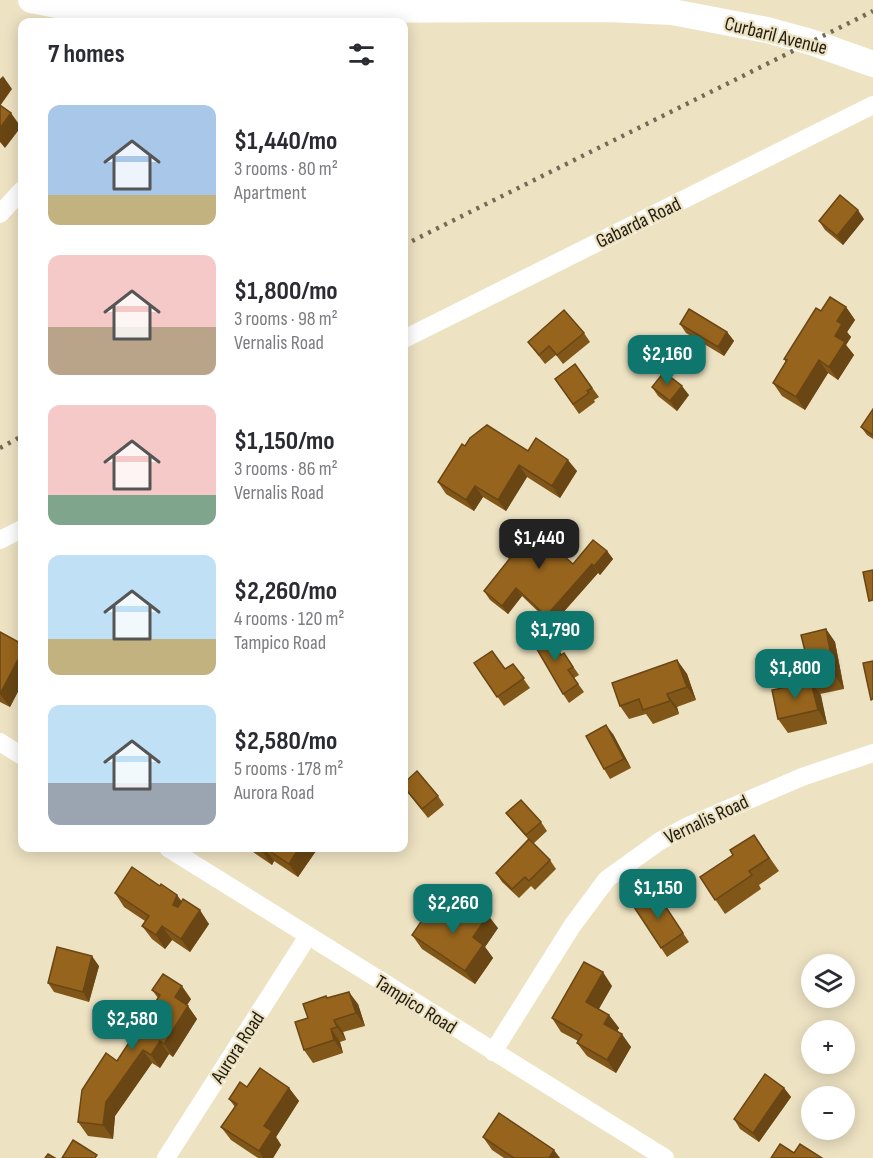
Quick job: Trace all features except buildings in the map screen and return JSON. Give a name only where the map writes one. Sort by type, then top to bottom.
[{"type":"street","name":"Curbaril Avenue","points":[[31,0],[99,18],[153,11],[303,5],[672,12],[789,36],[873,64]]},
{"type":"street","name":"Gabarda Road","points":[[408,337],[873,105]]},
{"type":"street","points":[[0,214],[18,194]]},
{"type":"street","points":[[0,540],[18,531]]},
{"type":"street","points":[[0,742],[18,753]]},
{"type":"street","name":"Vernalis Road","points":[[493,1052],[572,926],[607,879],[660,841],[688,826],[802,777],[873,753]]},
{"type":"street","name":"Tampico Road","points":[[174,852],[665,1158]]},
{"type":"street","name":"Aurora Road","points":[[166,1158],[308,936]]},
{"type":"railway","points":[[408,243],[873,11]]},
{"type":"railway","points":[[0,448],[18,438]]}]
